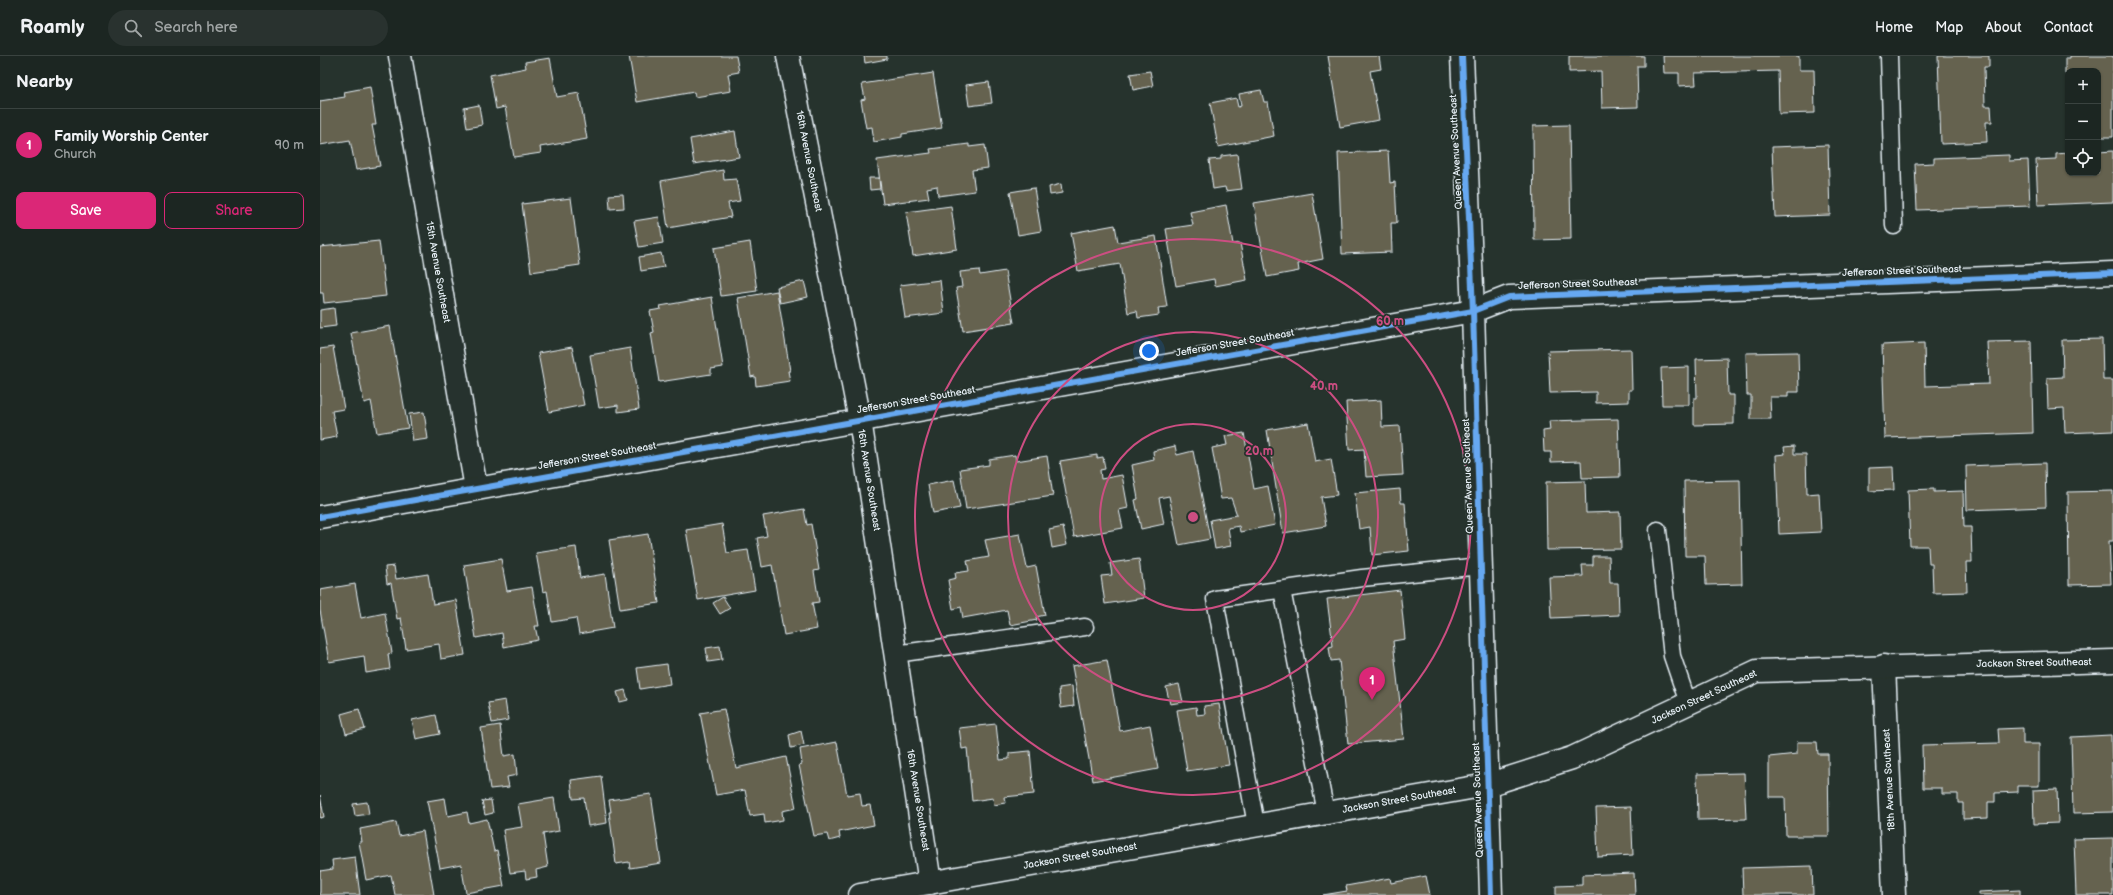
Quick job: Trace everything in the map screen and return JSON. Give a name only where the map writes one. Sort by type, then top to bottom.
[{"type":"street","name":"15th Avenue Southeast","points":[[400,56],[476,488]]},
{"type":"street","name":"16th Avenue Southeast","points":[[788,56],[860,420],[930,882]]},
{"type":"street","name":"Queen Avenue Southeast","points":[[1462,56],[1473,311],[1491,895]]},
{"type":"street","name":"Jefferson Street Southeast","points":[[320,517],[1473,311],[1509,297],[2113,273]]},
{"type":"street","name":"Jackson Street Southeast","points":[[860,895],[1487,785],[1572,758],[1757,671],[1884,666],[2113,661]]},
{"type":"street","name":"18th Avenue Southeast","points":[[1884,666],[1894,895]]},
{"type":"lane","points":[[1889,56],[1894,226]]},
{"type":"lane","points":[[1658,530],[1672,656],[1688,703]]},
{"type":"lane","points":[[1256,825],[1215,599],[1362,578],[1481,566]]},
{"type":"lane","points":[[1282,590],[1326,813]]},
{"type":"lane","points":[[896,654],[1085,627]]},
{"type":"building","points":[[629,56],[736,56],[739,72],[728,74],[731,91],[695,97],[694,92],[637,102]]},
{"type":"building","points":[[864,56],[887,56],[887,59],[865,63]]},
{"type":"building","points":[[1328,56],[1379,56],[1381,69],[1370,71],[1379,120],[1340,127]]},
{"type":"building","points":[[1569,56],[1644,56],[1644,66],[1637,66],[1638,107],[1602,108],[1601,71],[1569,72]]},
{"type":"building","points":[[1663,56],[1799,56],[1799,70],[1814,70],[1815,113],[1779,114],[1778,71],[1695,73],[1696,85],[1679,86],[1679,73],[1664,73]]},
{"type":"building","points":[[1938,56],[1989,56],[1989,67],[1984,67],[1985,106],[1991,106],[1992,122],[1986,122],[1987,142],[1941,144]]},
{"type":"building","points":[[2070,56],[2113,56],[2113,137],[2101,137],[2101,68],[2065,68],[2065,58],[2070,58]]},
{"type":"building","points":[[550,58],[557,97],[579,93],[587,139],[540,147],[541,153],[514,157],[505,107],[496,109],[490,75],[526,68],[525,62]]},
{"type":"building","points":[[1150,71],[1153,86],[1133,90],[1130,74]]},
{"type":"building","points":[[933,73],[942,128],[902,134],[902,137],[874,142],[872,127],[866,128],[861,100],[865,99],[862,84]]},
{"type":"building","points":[[989,82],[992,103],[969,106],[966,85]]},
{"type":"building","points":[[370,87],[376,125],[372,125],[380,166],[356,170],[350,140],[320,145],[320,101],[345,97],[344,92]]},
{"type":"building","points":[[1261,90],[1264,102],[1268,102],[1274,136],[1218,147],[1210,103],[1236,98],[1238,107],[1241,106],[1239,94]]},
{"type":"building","points":[[479,105],[482,125],[467,128],[464,108]]},
{"type":"building","points":[[1569,125],[1571,239],[1534,240],[1533,126]]},
{"type":"building","points":[[735,131],[739,157],[694,164],[690,139]]},
{"type":"building","points":[[969,144],[969,147],[985,145],[988,168],[972,170],[975,191],[938,196],[937,186],[927,188],[929,198],[883,204],[877,160],[931,153],[930,149]]},
{"type":"building","points":[[1828,145],[1830,215],[1775,217],[1772,147]]},
{"type":"building","points":[[1388,151],[1390,183],[1395,182],[1397,223],[1391,223],[1392,252],[1342,254],[1338,153]]},
{"type":"building","points":[[2113,151],[2113,202],[2038,205],[2036,160],[2056,159],[2056,154],[2065,153],[2065,176],[2101,176],[2101,152]]},
{"type":"building","points":[[1237,154],[1242,189],[1226,191],[1225,187],[1213,189],[1209,160],[1221,159],[1221,156]]},
{"type":"building","points":[[2009,155],[2009,161],[2028,160],[2030,206],[1917,210],[1915,164],[1934,163],[1934,158]]},
{"type":"building","points":[[723,170],[724,180],[736,179],[740,201],[728,203],[731,217],[668,228],[661,181]]},
{"type":"building","points":[[869,178],[879,178],[880,189],[870,190]]},
{"type":"building","points":[[1061,184],[1062,193],[1050,195],[1049,187]]},
{"type":"building","points":[[1034,188],[1041,231],[1018,235],[1010,192]]},
{"type":"building","points":[[1312,193],[1323,259],[1298,264],[1299,271],[1267,277],[1254,203]]},
{"type":"building","points":[[623,194],[624,208],[610,209],[609,195]]},
{"type":"building","points":[[571,198],[580,265],[531,272],[522,204]]},
{"type":"building","points":[[1226,205],[1233,244],[1240,243],[1247,280],[1215,286],[1214,279],[1176,286],[1166,229],[1193,225],[1190,212]]},
{"type":"building","points":[[951,206],[957,249],[913,256],[906,212]]},
{"type":"building","points":[[659,217],[663,243],[639,247],[634,221]]},
{"type":"building","points":[[1115,225],[1118,242],[1156,236],[1167,307],[1158,308],[1159,315],[1138,318],[1137,311],[1128,313],[1120,264],[1078,271],[1071,233]]},
{"type":"building","points":[[379,241],[386,296],[324,303],[323,293],[320,293],[320,247]]},
{"type":"building","points":[[750,242],[757,291],[721,296],[714,248]]},
{"type":"building","points":[[661,253],[664,267],[641,271],[639,257]]},
{"type":"building","points":[[979,270],[980,275],[1005,271],[1014,323],[963,331],[956,288],[962,287],[960,272]]},
{"type":"building","points":[[940,280],[944,313],[905,318],[900,285]]},
{"type":"building","points":[[804,281],[808,297],[780,303],[777,287]]},
{"type":"building","points":[[777,291],[790,371],[788,371],[790,381],[756,386],[755,376],[751,377],[738,298]]},
{"type":"building","points":[[712,297],[723,367],[711,369],[711,374],[659,382],[651,333],[654,332],[650,311],[661,309],[660,306]]},
{"type":"building","points":[[334,308],[336,326],[320,328],[320,310]]},
{"type":"building","points":[[390,326],[408,428],[377,433],[371,401],[364,403],[351,333]]},
{"type":"building","points":[[2102,339],[2103,380],[2113,380],[2113,431],[2065,433],[2064,408],[2048,409],[2047,378],[2063,377],[2062,340]]},
{"type":"building","points":[[2031,341],[2033,433],[1885,438],[1882,345],[1924,343],[1925,386],[1989,384],[1987,342]]},
{"type":"building","points":[[333,347],[344,409],[332,411],[337,437],[320,440],[320,349]]},
{"type":"building","points":[[572,347],[584,405],[549,412],[538,353]]},
{"type":"building","points":[[630,348],[639,409],[618,412],[618,405],[599,408],[590,355]]},
{"type":"building","points":[[1631,349],[1632,390],[1629,390],[1629,402],[1596,403],[1596,392],[1550,393],[1548,351]]},
{"type":"building","points":[[1798,352],[1799,392],[1788,392],[1788,397],[1770,397],[1771,419],[1751,419],[1751,395],[1747,395],[1746,353]]},
{"type":"building","points":[[1727,358],[1728,395],[1734,395],[1734,424],[1694,425],[1694,398],[1697,398],[1696,359]]},
{"type":"building","points":[[1689,367],[1689,405],[1662,405],[1661,368]]},
{"type":"building","points":[[1381,400],[1382,427],[1400,426],[1403,475],[1366,477],[1364,449],[1349,450],[1346,402]]},
{"type":"building","points":[[424,412],[428,439],[413,441],[409,414]]},
{"type":"building","points":[[1618,419],[1620,477],[1582,478],[1581,461],[1551,462],[1551,452],[1544,452],[1543,431],[1550,430],[1549,421]]},
{"type":"building","points":[[1308,423],[1315,462],[1331,459],[1337,495],[1321,497],[1326,526],[1283,533],[1267,430]]},
{"type":"building","points":[[1244,433],[1254,489],[1268,486],[1275,525],[1240,532],[1239,526],[1228,528],[1231,546],[1215,549],[1210,520],[1237,515],[1231,498],[1221,499],[1212,448],[1227,445],[1225,436]]},
{"type":"building","points":[[1175,446],[1177,455],[1193,451],[1210,539],[1179,545],[1169,496],[1159,498],[1164,524],[1141,529],[1135,500],[1138,499],[1132,465],[1154,460],[1153,451]]},
{"type":"building","points":[[1794,446],[1794,454],[1806,454],[1807,494],[1819,493],[1821,532],[1779,534],[1776,455],[1785,454],[1784,447]]},
{"type":"building","points":[[1015,455],[1016,461],[1047,456],[1053,496],[966,509],[960,469],[989,465],[989,459]]},
{"type":"building","points":[[1097,455],[1097,458],[1103,457],[1105,469],[1100,470],[1101,479],[1122,475],[1128,508],[1119,510],[1123,528],[1074,537],[1060,461]]},
{"type":"building","points":[[2045,463],[2046,507],[1967,510],[1966,466]]},
{"type":"building","points":[[1893,467],[1894,490],[1869,491],[1869,468]]},
{"type":"building","points":[[954,480],[960,508],[933,513],[928,485]]},
{"type":"building","points":[[1740,480],[1742,584],[1706,585],[1705,556],[1685,556],[1684,481]]},
{"type":"building","points":[[1585,481],[1586,513],[1620,512],[1621,549],[1547,550],[1546,482]]},
{"type":"building","points":[[1400,489],[1401,503],[1405,503],[1409,551],[1372,555],[1370,527],[1359,529],[1355,493]]},
{"type":"building","points":[[1934,489],[1934,492],[1963,491],[1964,527],[1971,527],[1972,562],[1966,562],[1967,592],[1933,593],[1932,564],[1929,564],[1928,546],[1910,546],[1908,490]]},
{"type":"building","points":[[2113,491],[2113,541],[2109,541],[2111,584],[2069,585],[2068,492]]},
{"type":"building","points":[[804,509],[807,525],[811,524],[819,570],[814,571],[819,602],[812,603],[817,629],[784,635],[772,565],[762,567],[757,538],[767,536],[763,516]]},
{"type":"building","points":[[722,524],[727,553],[748,550],[755,590],[698,600],[686,530]]},
{"type":"building","points":[[1063,527],[1067,545],[1052,548],[1049,530]]},
{"type":"building","points":[[648,534],[659,603],[620,609],[609,540]]},
{"type":"building","points":[[1020,534],[1027,568],[1036,566],[1045,615],[1036,617],[1037,620],[1010,625],[1007,610],[963,618],[961,607],[953,609],[948,580],[956,578],[955,573],[969,571],[967,561],[989,557],[985,540]]},
{"type":"building","points":[[576,547],[580,578],[605,574],[613,628],[579,634],[576,618],[552,622],[547,591],[543,592],[536,553]]},
{"type":"building","points":[[1593,556],[1609,556],[1610,583],[1618,583],[1619,615],[1551,618],[1549,577],[1583,576],[1582,565],[1593,565]]},
{"type":"building","points":[[501,559],[507,591],[532,587],[539,626],[535,626],[538,640],[504,647],[502,633],[476,638],[464,565]]},
{"type":"building","points":[[1139,559],[1144,598],[1105,604],[1101,576],[1112,575],[1110,563]]},
{"type":"building","points":[[394,566],[396,579],[428,574],[433,604],[456,600],[465,655],[441,659],[439,644],[406,649],[401,618],[397,619],[391,583],[387,584],[385,567]]},
{"type":"building","points":[[355,584],[361,618],[385,613],[392,653],[388,654],[390,669],[366,673],[364,656],[329,662],[320,610],[320,590]]},
{"type":"building","points":[[1400,590],[1405,639],[1393,641],[1404,739],[1348,744],[1339,660],[1331,661],[1329,647],[1333,646],[1327,599]]},
{"type":"building","points":[[723,597],[730,608],[720,614],[713,603]]},
{"type":"building","points":[[720,646],[722,660],[708,662],[706,648]]},
{"type":"building","points":[[1107,660],[1120,731],[1150,725],[1158,769],[1093,781],[1072,666]]},
{"type":"building","points":[[667,664],[670,684],[640,689],[637,668]]},
{"type":"building","points":[[1179,684],[1183,702],[1170,704],[1166,687]]},
{"type":"building","points":[[1072,686],[1074,706],[1061,708],[1059,688]]},
{"type":"building","points":[[625,690],[628,700],[620,702],[617,692]]},
{"type":"building","points":[[505,700],[508,720],[492,723],[488,703]]},
{"type":"building","points":[[1219,704],[1229,765],[1187,771],[1177,710],[1196,707],[1197,715],[1205,714],[1204,706]]},
{"type":"building","points":[[359,709],[365,729],[346,734],[341,714]]},
{"type":"building","points":[[724,709],[736,768],[786,757],[796,808],[782,811],[783,820],[765,823],[764,814],[750,816],[745,790],[716,795],[700,713]]},
{"type":"building","points":[[436,715],[440,734],[416,739],[412,720]]},
{"type":"building","points":[[996,724],[1000,760],[1009,759],[1009,753],[1030,751],[1034,794],[1004,797],[1005,803],[994,805],[993,798],[972,801],[967,748],[962,749],[959,728]]},
{"type":"building","points":[[500,725],[504,756],[515,754],[517,775],[507,777],[509,787],[490,789],[481,728]]},
{"type":"building","points":[[2023,728],[2023,744],[2039,744],[2039,786],[2018,786],[2018,792],[1995,793],[1995,802],[1988,802],[1988,818],[1963,819],[1963,803],[1958,803],[1958,794],[1942,794],[1942,788],[1923,788],[1922,745],[1999,743],[1998,729]]},
{"type":"building","points":[[801,731],[804,745],[791,748],[789,735]]},
{"type":"building","points":[[2111,735],[2113,812],[2073,813],[2071,737]]},
{"type":"building","points":[[837,742],[847,795],[860,793],[862,806],[870,805],[874,825],[839,832],[840,838],[829,841],[827,834],[814,836],[799,765],[802,764],[800,749]]},
{"type":"building","points":[[1797,742],[1817,742],[1818,754],[1828,754],[1829,836],[1786,836],[1785,797],[1769,797],[1769,757],[1797,754]]},
{"type":"building","points":[[1744,773],[1746,819],[1698,820],[1697,774]]},
{"type":"building","points":[[601,776],[607,823],[588,826],[584,798],[573,799],[571,780]]},
{"type":"building","points":[[2057,789],[2058,823],[2034,824],[2033,790]]},
{"type":"building","points":[[651,794],[661,863],[630,868],[629,862],[616,864],[609,812],[611,812],[609,800]]},
{"type":"building","points":[[320,795],[324,817],[320,818]]},
{"type":"building","points":[[445,798],[448,816],[467,812],[469,823],[487,819],[494,851],[497,850],[504,886],[466,893],[461,864],[440,868],[427,801]]},
{"type":"building","points":[[554,798],[559,831],[543,834],[548,867],[536,870],[537,877],[526,879],[525,871],[510,873],[503,830],[522,827],[518,804]]},
{"type":"building","points":[[491,800],[493,813],[485,815],[482,801]]},
{"type":"building","points":[[367,802],[369,814],[355,816],[353,804]]},
{"type":"building","points":[[1631,807],[1633,855],[1598,857],[1596,808]]},
{"type":"building","points":[[396,822],[399,836],[423,831],[434,895],[395,895],[391,875],[366,880],[359,842],[362,842],[360,829]]},
{"type":"building","points":[[2113,838],[2113,895],[2076,895],[2074,839]]},
{"type":"building","points":[[355,857],[360,895],[320,895],[320,871],[333,869],[332,860]]},
{"type":"building","points":[[1812,866],[1813,895],[1743,895],[1742,868]]},
{"type":"building","points":[[1634,873],[1635,895],[1556,895],[1556,886],[1582,885],[1582,875]]},
{"type":"building","points":[[1426,876],[1430,895],[1323,895],[1347,891],[1346,886],[1390,878],[1391,883]]},
{"type":"building","points":[[2020,890],[2020,895],[1979,895],[1979,892]]},
{"type":"cycle path","points":[[1462,56],[1473,311],[1491,895]]},
{"type":"cycle path","points":[[320,517],[1473,311],[1509,297],[2113,273]]},
{"type":"place","name":"Family Worship Center","points":[[1372,700]]}]
